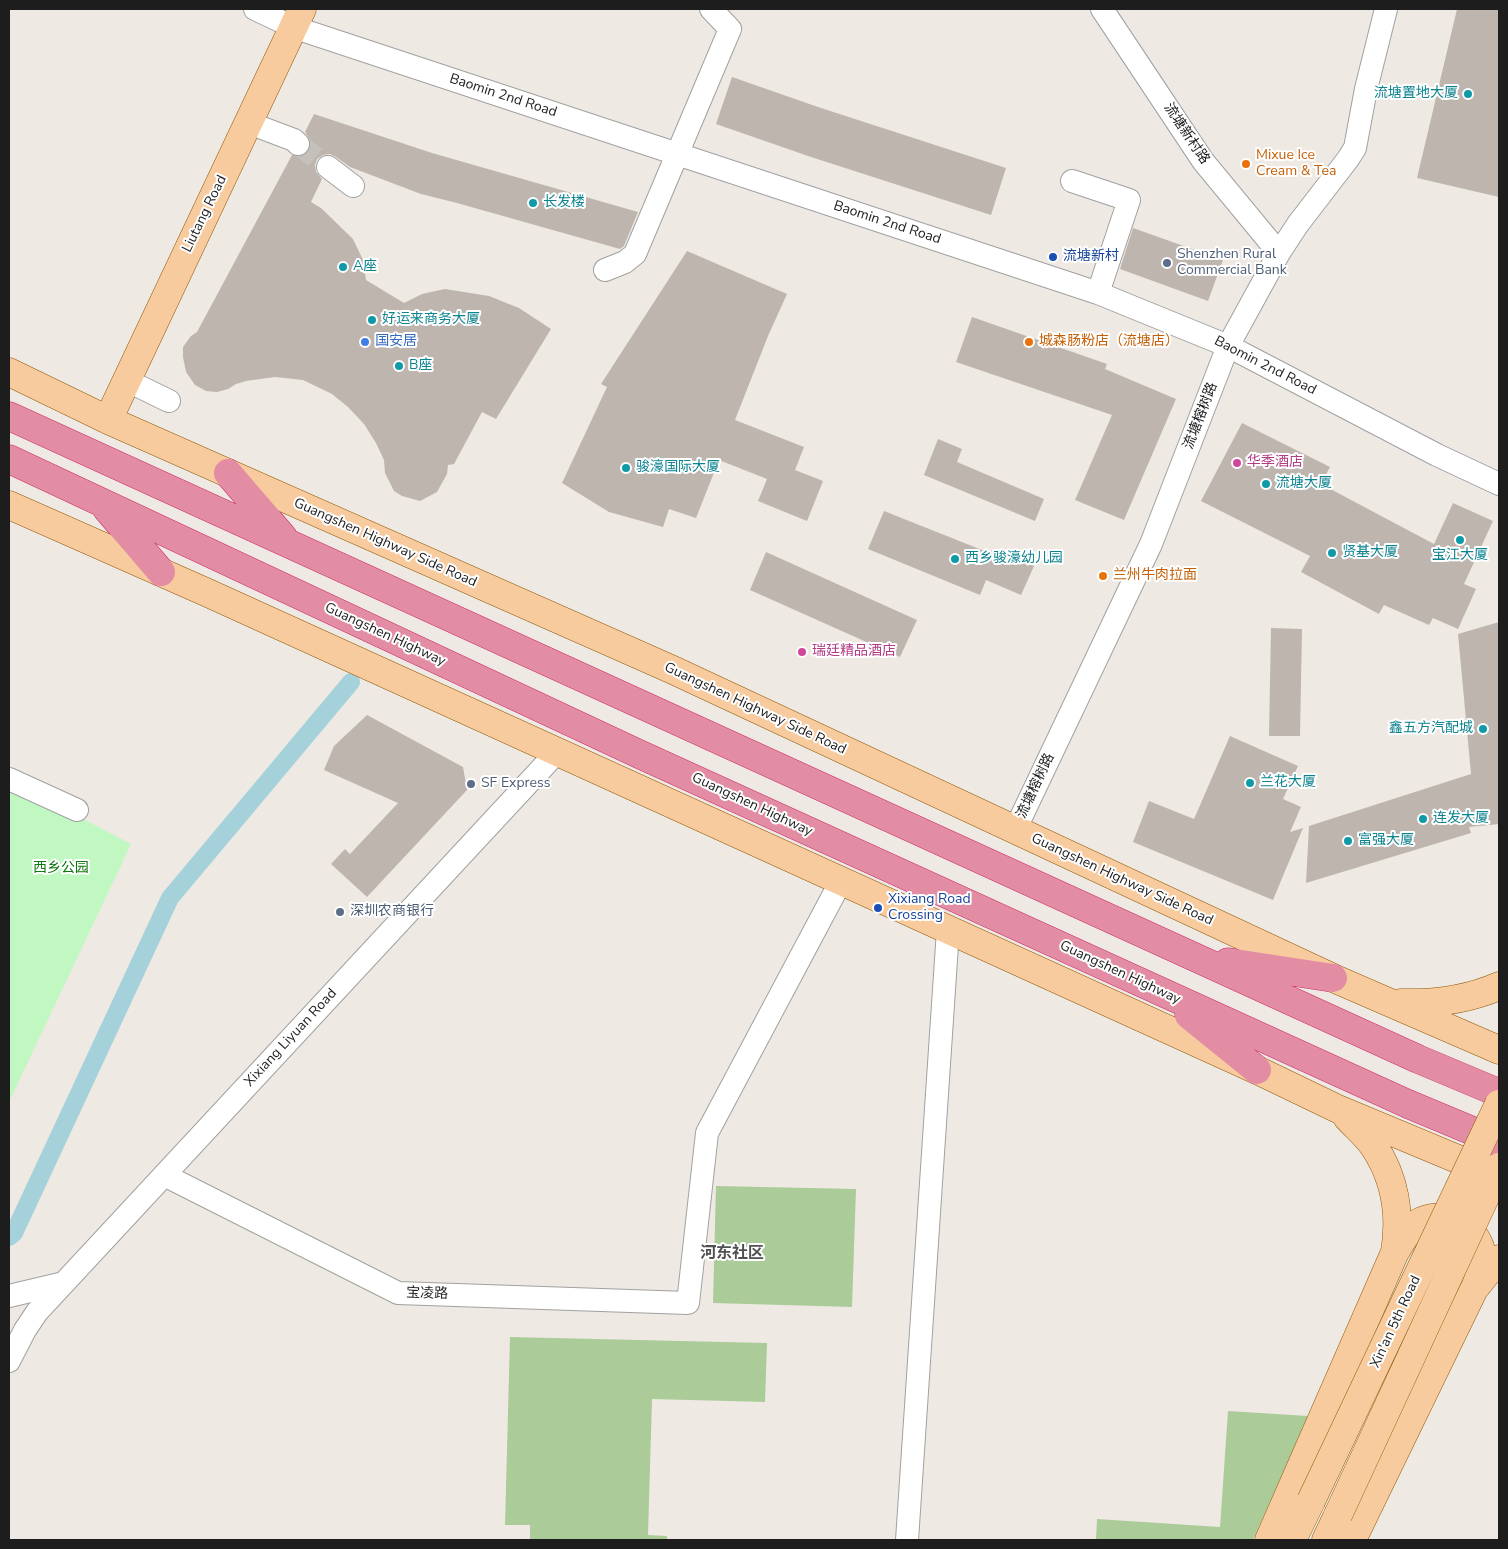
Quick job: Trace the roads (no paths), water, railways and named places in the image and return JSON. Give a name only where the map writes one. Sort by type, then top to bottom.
[{"type":"highway","points":[[9,416],[1418,1059],[1499,1092]]},
{"type":"highway","name":"Guangshen Highway","points":[[9,459],[639,754],[1408,1104],[1499,1142]]},
{"type":"highway","points":[[228,473],[289,544]]},
{"type":"highway","points":[[101,503],[161,572]]},
{"type":"highway","points":[[1194,956],[1332,978]]},
{"type":"highway","points":[[1159,991],[1257,1070]]},
{"type":"main road","name":"Liutang Road","points":[[108,420],[298,18]]},
{"type":"main road","name":"Guangshen Highway Side Road","points":[[9,372],[108,420],[673,670],[1332,978],[1499,1050]]},
{"type":"main road","points":[[9,505],[161,572],[1257,1070],[1340,1110],[1499,1176]]},
{"type":"main road","points":[[1391,1003],[1424,1004],[1448,1002],[1481,994],[1499,986]]},
{"type":"main road","name":"Xin'an 5th Road","points":[[1292,1540],[1499,1104]]},
{"type":"main road","points":[[1340,1110],[1373,1145],[1385,1168],[1395,1194],[1398,1214],[1398,1234],[1395,1252]]},
{"type":"main road","name":"Xin'an 5th Road","points":[[1326,1540],[1499,1167]]},
{"type":"main road","points":[[1269,1540],[1395,1252],[1414,1227],[1424,1220],[1435,1217],[1450,1219],[1463,1224],[1474,1235],[1481,1248],[1483,1262],[1480,1277],[1352,1540]]},
{"type":"main road","points":[[1474,1289],[1499,1259]]},
{"type":"street","name":"Baomin 2nd Road","points":[[255,9],[298,18],[678,153],[1098,293],[1228,346],[1437,455],[1499,484]]},
{"type":"street","points":[[605,270],[625,262],[634,254],[730,29],[711,9]]},
{"type":"street","name":"流塘新村路","points":[[1102,9],[1203,161],[1280,253]]},
{"type":"street","name":"流塘榕树路","points":[[1015,830],[1151,544],[1228,346],[1298,224],[1348,160],[1355,148],[1366,89],[1386,9]]},
{"type":"street","points":[[249,123],[294,140],[298,144]]},
{"type":"street","points":[[328,167],[353,186]]},
{"type":"street","points":[[1072,181],[1129,200],[1098,293]]},
{"type":"street","points":[[126,380],[169,401]]},
{"type":"street","name":"Xixiang Liyuan Road","points":[[9,1361],[37,1312],[557,752]]},
{"type":"street","points":[[9,778],[77,810]]},
{"type":"street","name":"宝凌路","points":[[164,1176],[398,1293],[688,1303],[707,1133],[841,881]]},
{"type":"street","points":[[907,1540],[948,930]]},
{"type":"street","points":[[9,1296],[64,1283]]},
{"type":"waterway","points":[[9,1237],[14,1233],[170,898],[351,682]]},
{"type":"tunnel","points":[[298,144],[328,167]]},
{"type":"place","name":"流塘置地大厦","points":[[1468,94]]},
{"type":"place","name":"Mixue Ice Cream & Tea","points":[[1246,164]]},
{"type":"place","name":"长发楼","points":[[533,203]]},
{"type":"place","name":"流塘新村","points":[[1053,257]]},
{"type":"place","name":"Shenzhen Rural Commercial Bank","points":[[1167,263]]},
{"type":"place","name":"A座","points":[[343,267]]},
{"type":"place","name":"好运来商务大厦","points":[[372,320]]},
{"type":"place","name":"国安居","points":[[365,342]]},
{"type":"place","name":"城森肠粉店（流塘店）","points":[[1029,342]]},
{"type":"place","name":"B座","points":[[399,366]]},
{"type":"place","name":"华季酒店","points":[[1237,463]]},
{"type":"place","name":"骏濠国际大厦","points":[[626,468]]},
{"type":"place","name":"流塘大厦","points":[[1266,484]]},
{"type":"place","name":"宝江大厦","points":[[1460,540]]},
{"type":"place","name":"贤基大厦","points":[[1332,553]]},
{"type":"place","name":"西乡骏濠幼儿园","points":[[955,559]]},
{"type":"place","name":"兰州牛肉拉面","points":[[1103,576]]},
{"type":"place","name":"瑞廷精品酒店","points":[[802,652]]},
{"type":"place","name":"鑫五方汽配城","points":[[1483,729]]},
{"type":"place","name":"兰花大厦","points":[[1250,783]]},
{"type":"place","name":"SF Express","points":[[471,784]]},
{"type":"place","name":"连发大厦","points":[[1423,819]]},
{"type":"place","name":"富强大厦","points":[[1348,841]]},
{"type":"place","name":"Xixiang Road Crossing","points":[[878,908]]},
{"type":"place","name":"深圳农商银行","points":[[340,912]]},
{"type":"district","name":"河东社区","points":[[732,1254]]},
{"type":"park label","name":"西乡公园","points":[[61,869]]}]
